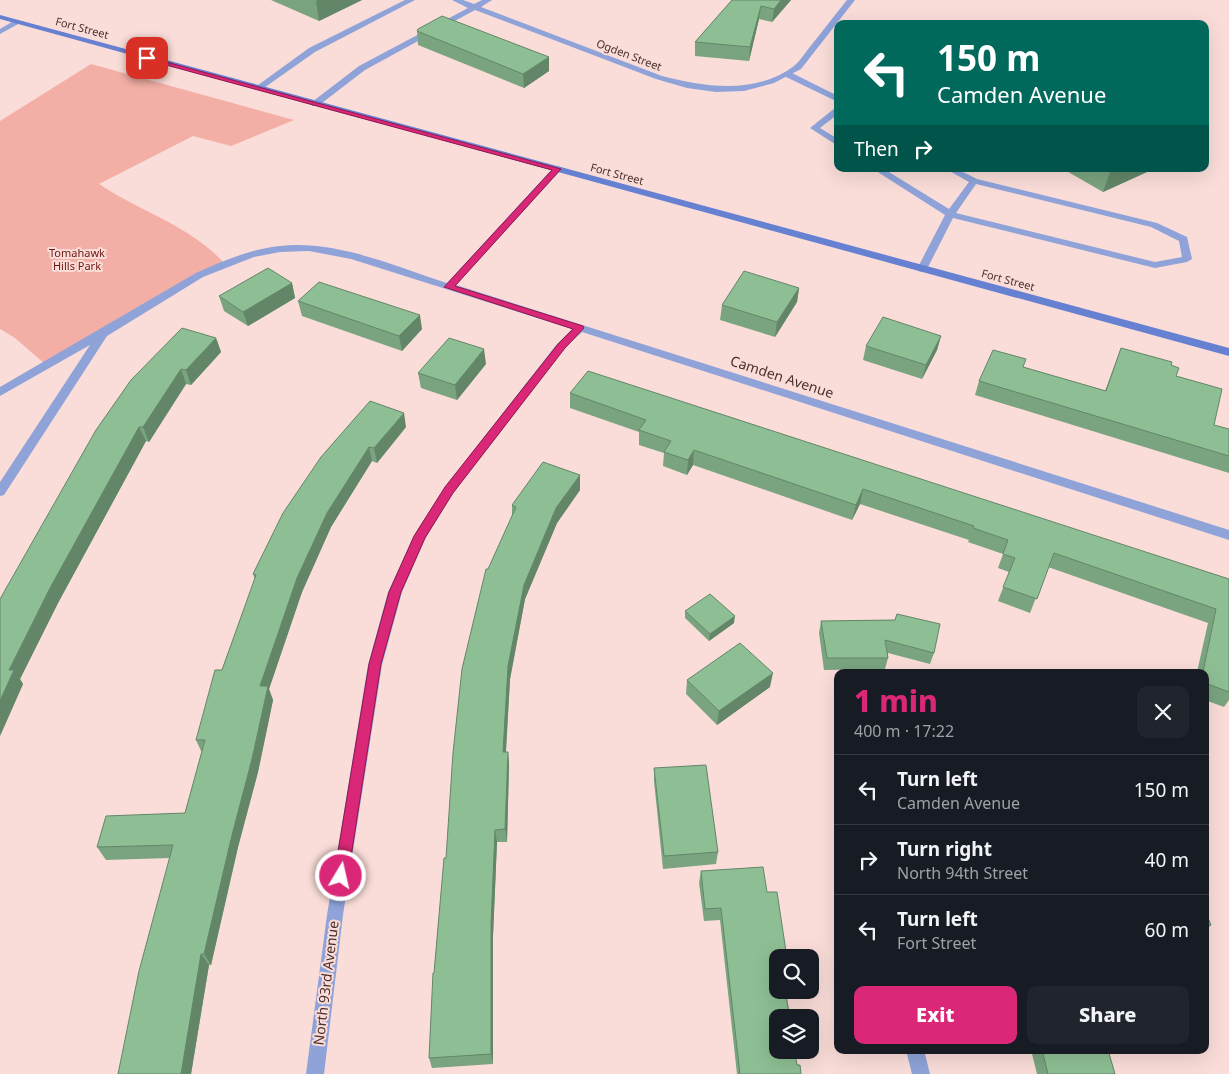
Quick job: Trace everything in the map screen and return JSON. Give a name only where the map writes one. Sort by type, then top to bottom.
[{"type":"main road","name":"Fort Street","points":[[0,17],[1229,352]]},
{"type":"street","points":[[258,88],[312,50],[411,0]]},
{"type":"street","name":"Ogden Street","points":[[456,0],[642,72],[681,85],[710,89],[733,89],[761,84],[788,74],[798,68],[834,23]]},
{"type":"street","points":[[315,104],[362,68],[488,0]]},
{"type":"street","name":"Ogden Street","points":[[836,20],[852,0]]},
{"type":"street","points":[[0,32],[18,22]]},
{"type":"street","points":[[788,74],[834,98]]},
{"type":"street","points":[[834,113],[814,128],[834,140]]},
{"type":"street","points":[[449,287],[557,169]]},
{"type":"street","points":[[883,172],[950,214],[1155,266],[1187,259],[1184,239],[1154,225],[974,181],[957,172]]},
{"type":"street","points":[[922,268],[950,214],[974,181]]},
{"type":"street","name":"Camden Avenue","points":[[0,392],[104,333],[181,286],[224,263],[266,251],[296,248],[326,250],[353,256],[1229,535]]},
{"type":"street","name":"North 93rd Avenue","points":[[315,1074],[335,915],[375,664],[395,592],[420,536],[449,490],[561,346],[580,328]]},
{"type":"street","points":[[0,492],[104,333]]},
{"type":"street","points":[[916,1054],[921,1074]]},
{"type":"green space","name":"Tomahawk Hills Park","points":[[91,64],[294,120],[231,146],[193,136],[99,184],[196,239],[224,263],[46,365],[15,338],[0,329],[0,121]]},
{"type":"building","points":[[732,0],[781,0],[774,9],[761,6],[750,47],[695,42]]},
{"type":"building","points":[[442,16],[549,57],[523,74],[417,31]]},
{"type":"building","points":[[268,268],[292,283],[243,312],[219,296]]},
{"type":"building","points":[[744,271],[799,288],[777,322],[722,305]]},
{"type":"building","points":[[319,282],[420,315],[399,336],[298,301]]},
{"type":"building","points":[[883,317],[941,336],[926,365],[866,346]]},
{"type":"building","points":[[182,328],[216,338],[186,370],[181,369],[143,427],[139,427],[50,588],[9,670],[14,670],[0,701],[0,599],[96,430],[131,380]]},
{"type":"building","points":[[449,338],[484,349],[455,385],[418,373]]},
{"type":"building","points":[[1121,348],[1172,362],[1171,365],[1179,368],[1176,376],[1222,389],[1214,425],[1229,429],[1229,456],[979,381],[993,350],[1026,359],[1023,367],[1106,391]]},
{"type":"building","points":[[588,371],[1229,579],[1229,692],[1209,684],[1209,669],[1204,669],[1216,609],[1054,553],[1037,599],[1003,587],[1015,558],[1003,554],[1008,540],[973,528],[974,526],[863,489],[856,505],[694,450],[688,460],[664,452],[671,441],[639,430],[646,420],[570,393]]},
{"type":"building","points":[[370,401],[404,413],[374,448],[369,447],[327,513],[297,578],[260,686],[268,686],[204,954],[201,954],[181,1074],[118,1074],[139,971],[173,845],[97,847],[106,816],[185,813],[205,740],[196,740],[215,670],[222,670],[256,575],[253,574],[283,513],[321,457]]},
{"type":"building","points":[[543,462],[580,475],[556,508],[524,585],[508,666],[503,752],[508,752],[505,829],[495,830],[491,924],[491,1054],[429,1058],[433,973],[444,858],[446,858],[453,753],[462,669],[486,569],[488,569],[516,507],[512,505]]},
{"type":"building","points":[[710,594],[735,616],[710,634],[685,611]]},
{"type":"building","points":[[897,614],[940,624],[934,653],[885,640],[888,658],[827,658],[821,621],[895,620]]},
{"type":"building","points":[[740,643],[773,673],[719,711],[687,680]]},
{"type":"building","points":[[706,765],[718,852],[664,856],[654,768]]},
{"type":"building","points":[[763,867],[767,892],[777,892],[786,949],[769,949],[769,999],[787,999],[788,1009],[769,1009],[769,1059],[796,1059],[797,1065],[800,1065],[801,1074],[740,1074],[721,908],[705,909],[701,871]]},
{"type":"building","points":[[1043,1054],[1109,1054],[1115,1074],[1048,1074]]},
{"type":"route","points":[[147,58],[557,169],[449,287],[580,328],[561,346],[449,490],[420,536],[395,592],[375,664],[341,876]]}]
